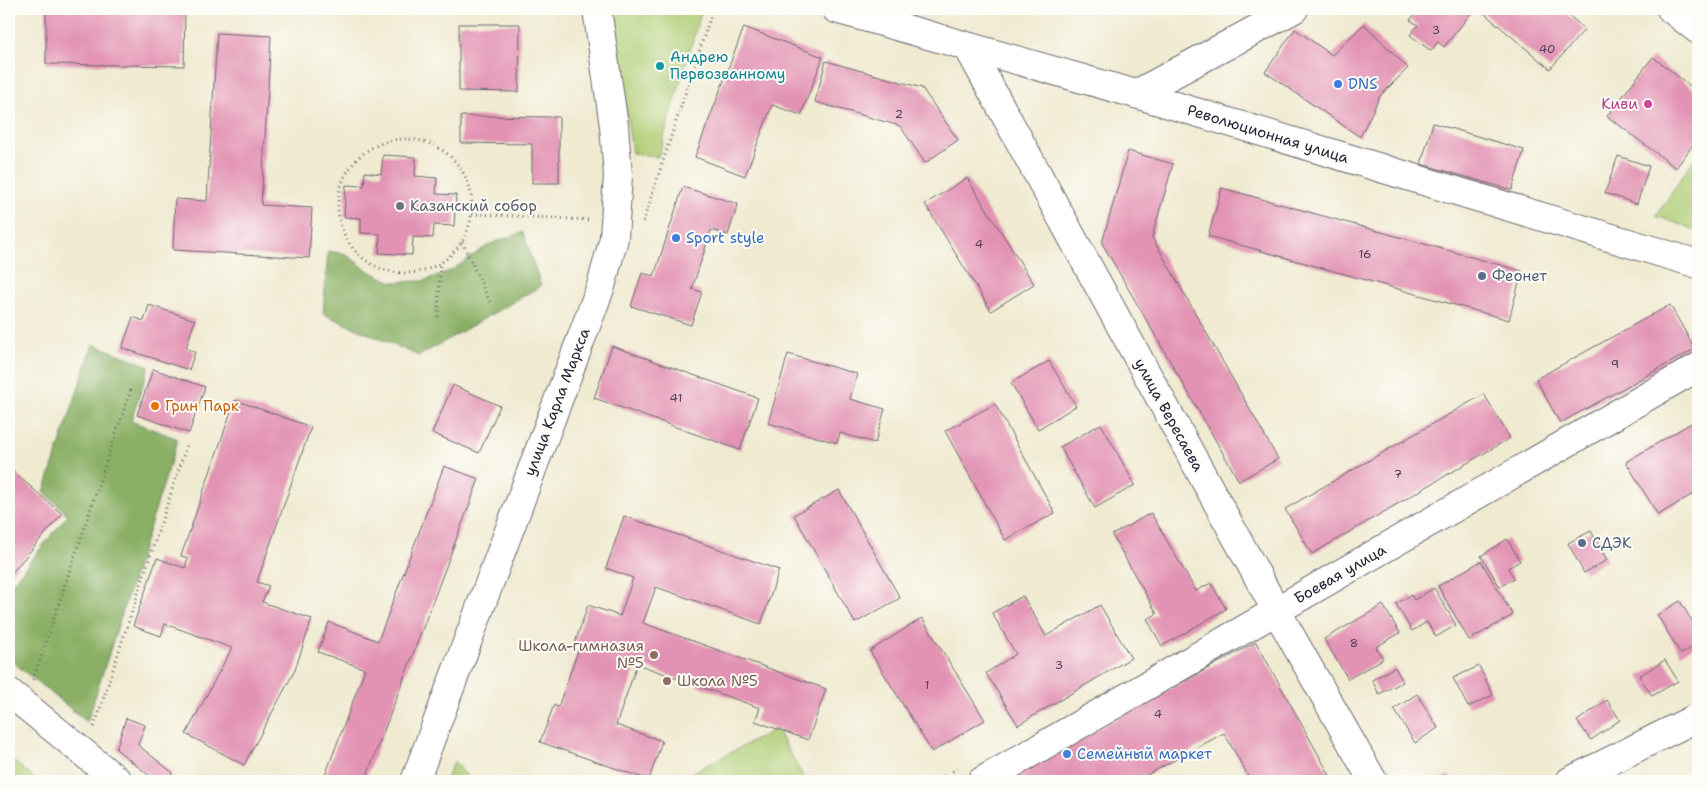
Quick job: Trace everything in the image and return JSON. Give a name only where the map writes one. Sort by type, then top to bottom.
[{"type":"street","name":"улица Карла Маркса","points":[[415,781],[601,286],[614,238],[618,175],[614,126],[597,9]]},
{"type":"street","name":"Революционная улица","points":[[836,9],[1136,94],[1698,264]]},
{"type":"street","points":[[1136,94],[1294,9]]},
{"type":"street","points":[[1671,9],[1698,30]]},
{"type":"street","name":"улица Вересаева","points":[[968,47],[1276,610],[1373,781]]},
{"type":"street","name":"Боевая улица","points":[[982,781],[1698,367]]},
{"type":"street","points":[[20,689],[118,781]]},
{"type":"street","points":[[1570,781],[1698,717]]},
{"type":"path","points":[[407,138],[429,143],[448,154],[463,171],[471,191],[472,214],[462,242],[453,253],[440,263],[414,273],[391,272],[370,264],[353,250],[342,231],[337,209],[340,187],[349,167],[365,151],[385,141],[407,138]]},
{"type":"path","points":[[472,214],[570,218],[616,223]]},
{"type":"path","points":[[462,242],[490,302]]},
{"type":"path","points":[[438,317],[440,263]]},
{"type":"path","points":[[20,689],[132,386]]},
{"type":"path","points":[[91,735],[187,444]]},
{"type":"green space","points":[[612,9],[702,9],[658,157],[632,153]]},
{"type":"green space","points":[[1698,153],[1698,231],[1656,216]]},
{"type":"green space","points":[[523,232],[541,286],[419,356],[323,314],[328,251],[346,254],[367,270],[392,282],[423,281],[452,270],[490,244]]},
{"type":"green space","points":[[93,344],[149,366],[131,421],[178,439],[87,722],[9,659],[9,587],[68,515],[44,492]]},
{"type":"green space","points":[[776,729],[806,781],[676,781]]},
{"type":"green space","points":[[9,758],[38,781],[9,781]]},
{"type":"green space","points":[[454,761],[472,781],[445,781]]},
{"type":"building","points":[[46,9],[185,9],[184,66],[46,64]]},
{"type":"building","points":[[1419,9],[1469,9],[1472,12],[1444,47],[1438,42],[1431,51],[1410,35],[1418,25],[1410,20]]},
{"type":"building","points":[[1479,9],[1561,9],[1585,29],[1550,69]]},
{"type":"building","points":[[459,24],[520,24],[519,92],[459,91]]},
{"type":"building","name":"DNS","points":[[1364,24],[1408,68],[1380,96],[1360,137],[1265,72],[1295,29],[1332,55]]},
{"type":"building","points":[[744,27],[823,57],[801,115],[772,105],[745,176],[695,157]]},
{"type":"building","points":[[217,33],[271,36],[261,205],[312,208],[309,258],[173,250],[175,199],[207,201]]},
{"type":"building","name":"Киви","points":[[1653,57],[1698,92],[1698,138],[1676,168],[1607,116]]},
{"type":"building","points":[[826,61],[922,88],[958,140],[925,163],[900,126],[815,102]]},
{"type":"building","points":[[461,116],[559,117],[559,183],[532,183],[532,144],[461,143]]},
{"type":"building","points":[[1433,123],[1524,150],[1512,190],[1421,164]]},
{"type":"building","points":[[1128,151],[1173,164],[1152,237],[1278,459],[1239,481],[1102,243]]},
{"type":"building","name":"Казанский собор","points":[[383,155],[416,157],[415,176],[437,178],[436,194],[456,195],[454,226],[434,225],[433,238],[413,237],[412,255],[379,253],[380,234],[361,233],[361,218],[344,217],[346,185],[364,186],[365,172],[381,174]]},
{"type":"building","points":[[1618,156],[1649,166],[1637,204],[1605,193]]},
{"type":"building","points":[[967,178],[1034,284],[991,311],[925,204]]},
{"type":"building","points":[[683,187],[738,204],[728,235],[711,230],[692,289],[702,292],[691,325],[631,306],[642,273],[654,276]]},
{"type":"building","points":[[1222,188],[1522,271],[1509,320],[1208,236]]},
{"type":"building","points":[[149,305],[195,320],[186,348],[195,352],[189,370],[122,348],[133,317],[144,321]]},
{"type":"building","points":[[1670,305],[1695,349],[1560,423],[1536,379]]},
{"type":"building","points":[[612,346],[758,398],[740,450],[594,398]]},
{"type":"building","points":[[788,354],[857,374],[850,399],[885,409],[875,443],[840,433],[837,443],[768,423]]},
{"type":"building","points":[[1049,361],[1076,406],[1038,429],[1011,383]]},
{"type":"building","points":[[153,369],[205,387],[189,433],[137,415]]},
{"type":"building","points":[[453,385],[500,406],[479,453],[432,433]]},
{"type":"building","points":[[1484,394],[1510,438],[1312,554],[1285,509]]},
{"type":"building","points":[[235,400],[311,427],[257,582],[269,586],[262,602],[312,619],[295,670],[244,765],[186,734],[232,648],[165,624],[161,636],[133,626],[157,558],[185,568],[188,558],[181,556]]},
{"type":"building","points":[[995,404],[1055,513],[1005,540],[945,431]]},
{"type":"building","points":[[1698,419],[1698,491],[1658,515],[1626,462]]},
{"type":"building","points":[[1101,424],[1135,485],[1095,508],[1060,447]]},
{"type":"building","points":[[444,466],[479,479],[365,781],[323,781],[365,669],[318,652],[329,622],[378,641]]},
{"type":"building","points":[[9,468],[62,514],[9,576]]},
{"type":"building","points":[[839,490],[900,598],[855,623],[794,515]]},
{"type":"building","points":[[1151,513],[1196,591],[1211,583],[1226,609],[1162,646],[1147,619],[1157,614],[1112,535]]},
{"type":"building","name":"Школа-гимназия №5","points":[[624,516],[779,570],[761,624],[656,587],[643,623],[826,689],[808,740],[755,721],[760,708],[637,664],[616,725],[662,741],[649,780],[540,742],[554,705],[558,707],[580,645],[575,643],[588,605],[620,616],[633,578],[606,568]]},
{"type":"building","points":[[1591,531],[1607,560],[1584,573],[1568,543]]},
{"type":"building","points":[[1507,539],[1520,561],[1508,568],[1514,578],[1500,587],[1481,556]]},
{"type":"building","points":[[1481,561],[1513,615],[1469,640],[1438,586]]},
{"type":"building","points":[[1434,588],[1456,625],[1436,637],[1427,622],[1412,631],[1396,604],[1411,595],[1414,600]]},
{"type":"building","points":[[1023,596],[1046,636],[1100,605],[1131,658],[1018,725],[986,673],[1016,654],[992,613]]},
{"type":"building","points":[[1680,601],[1698,631],[1698,644],[1681,654],[1657,615]]},
{"type":"building","points":[[1383,605],[1400,633],[1376,647],[1383,659],[1348,679],[1324,639]]},
{"type":"building","points":[[922,618],[985,720],[932,752],[870,651]]},
{"type":"building","points":[[1256,642],[1333,781],[1251,781],[1224,733],[1136,781],[1015,781],[1012,776]]},
{"type":"building","points":[[1665,660],[1678,681],[1652,696],[1639,676]]},
{"type":"building","points":[[1479,666],[1493,695],[1468,707],[1453,678]]},
{"type":"building","points":[[1395,667],[1403,682],[1379,694],[1372,680]]},
{"type":"building","points":[[1417,694],[1438,728],[1415,743],[1394,709]]},
{"type":"building","points":[[1607,700],[1620,720],[1591,740],[1577,721]]},
{"type":"building","points":[[126,718],[145,725],[138,745],[173,773],[166,781],[156,781],[116,749]]},
{"type":"building","points":[[1448,775],[1452,781],[1438,781]]},
{"type":"place","name":"Андрею Первозванному","points":[[660,66]]},
{"type":"place","name":"DNS","points":[[1338,84]]},
{"type":"place","name":"Киви","points":[[1648,104]]},
{"type":"place","name":"Казанский собор","points":[[400,206]]},
{"type":"place","name":"Sport style","points":[[676,238]]},
{"type":"place","name":"Феонет","points":[[1482,276]]},
{"type":"place","name":"Грин Парк","points":[[155,406]]},
{"type":"place","name":"СДЭК","points":[[1582,543]]},
{"type":"place","name":"Школа-гимназия №5","points":[[654,655]]},
{"type":"place","name":"Школа №5","points":[[667,681]]},
{"type":"place","name":"Семейный маркет","points":[[1067,754]]}]
